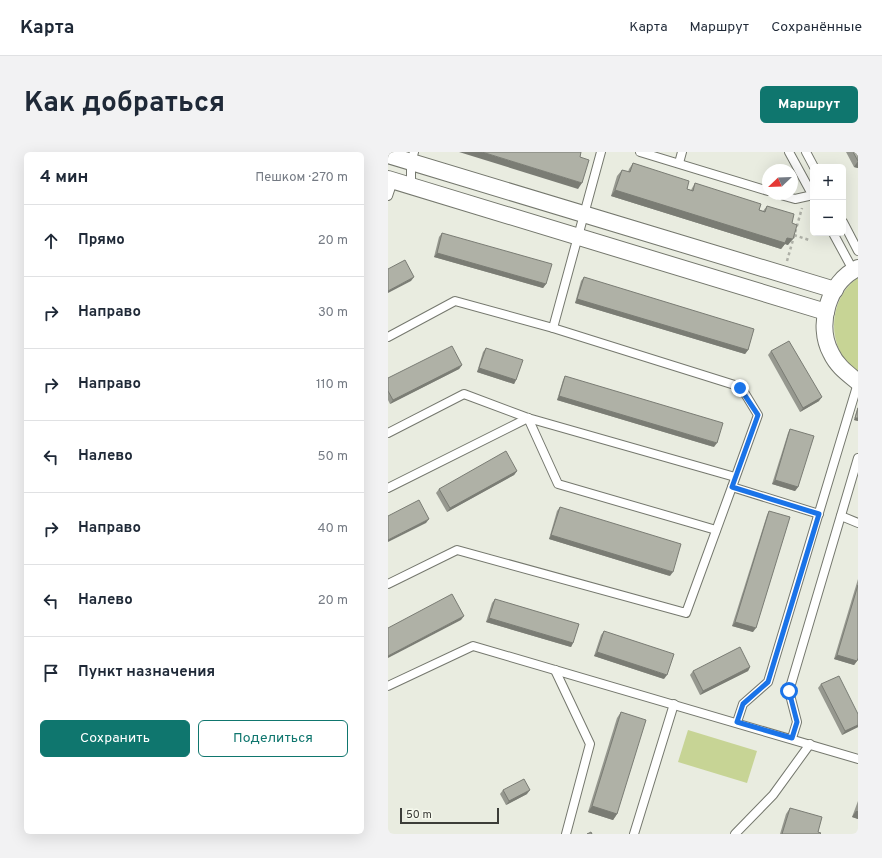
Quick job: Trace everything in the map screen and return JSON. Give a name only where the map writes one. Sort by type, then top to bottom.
[{"type":"street","points":[[388,155],[412,157],[584,214],[835,290]]},
{"type":"street","points":[[390,180],[826,312]]},
{"type":"street","points":[[856,269],[841,281],[835,290],[826,312],[825,332],[830,352],[842,369],[858,382]]},
{"type":"lane","points":[[553,328],[601,152]]},
{"type":"lane","points":[[640,152],[762,189]]},
{"type":"lane","points":[[679,163],[682,152]]},
{"type":"lane","points":[[789,152],[810,190]]},
{"type":"lane","points":[[806,152],[812,164]]},
{"type":"lane","points":[[411,186],[412,157]]},
{"type":"lane","points":[[388,196],[390,180]]},
{"type":"lane","points":[[798,199],[810,197]]},
{"type":"lane","points":[[846,228],[858,251]]},
{"type":"lane","points":[[835,236],[856,269]]},
{"type":"lane","points":[[388,337],[455,302],[553,328],[740,388],[758,415],[686,613],[457,550],[388,584]]},
{"type":"lane","points":[[737,722],[743,704],[768,682],[858,382]]},
{"type":"lane","points":[[388,433],[464,394],[528,418],[735,477]]},
{"type":"lane","points":[[388,488],[528,418]]},
{"type":"lane","points":[[528,418],[558,484],[716,530]]},
{"type":"lane","points":[[792,738],[797,722],[789,691],[858,458]]},
{"type":"lane","points":[[732,487],[819,514]]},
{"type":"lane","points":[[841,516],[858,523]]},
{"type":"lane","points":[[388,686],[472,646],[792,738],[858,759]]},
{"type":"lane","points":[[555,670],[590,744],[566,834]]},
{"type":"lane","points":[[634,834],[674,704]]},
{"type":"lane","points":[[735,834],[773,795],[810,744]]},
{"type":"path","points":[[783,275],[803,205],[802,198]]},
{"type":"path","points":[[794,235],[809,240]]},
{"type":"green space","points":[[858,278],[858,371],[847,362],[840,351],[835,338],[834,324],[840,298],[848,287]]},
{"type":"green space","points":[[688,730],[757,751],[747,783],[678,762]]},
{"type":"building","points":[[482,152],[581,152],[580,157],[589,160],[582,183]]},
{"type":"building","points":[[853,152],[858,152],[858,161]]},
{"type":"building","points":[[633,163],[689,181],[687,189],[693,191],[695,183],[761,204],[759,210],[765,212],[767,206],[794,214],[792,223],[797,225],[793,239],[787,238],[785,243],[615,190],[622,170],[630,172]]},
{"type":"building","points":[[442,233],[552,264],[546,284],[437,253]]},
{"type":"building","points":[[405,260],[414,277],[388,291],[388,269]]},
{"type":"building","points":[[584,277],[754,329],[748,350],[577,299]]},
{"type":"building","points":[[789,341],[822,397],[803,408],[771,351]]},
{"type":"building","points":[[452,346],[462,365],[393,400],[388,391],[388,378]]},
{"type":"building","points":[[486,348],[523,360],[516,380],[479,368]]},
{"type":"building","points":[[565,376],[723,423],[717,443],[559,396]]},
{"type":"building","points":[[858,408],[858,418],[855,418]]},
{"type":"building","points":[[790,429],[814,436],[798,487],[775,480]]},
{"type":"building","points":[[506,451],[517,471],[450,508],[439,489]]},
{"type":"building","points":[[419,500],[429,519],[388,540],[388,516]]},
{"type":"building","points":[[560,507],[681,544],[673,572],[551,535]]},
{"type":"building","points":[[769,511],[790,517],[756,628],[735,622]]},
{"type":"building","points":[[858,585],[858,658],[857,661],[837,655]]},
{"type":"building","points":[[452,594],[464,616],[388,656],[388,628]]},
{"type":"building","points":[[495,599],[579,624],[573,643],[489,618]]},
{"type":"building","points":[[604,631],[674,654],[667,675],[597,652]]},
{"type":"building","points":[[740,647],[750,667],[703,691],[693,671]]},
{"type":"building","points":[[839,676],[858,714],[858,725],[845,731],[821,684]]},
{"type":"building","points":[[621,712],[646,720],[617,814],[592,806]]},
{"type":"building","points":[[524,779],[530,790],[509,801],[503,790]]},
{"type":"building","points":[[790,808],[822,817],[818,832],[821,833],[782,834]]},
{"type":"route","points":[[740,388],[758,415],[732,487],[819,514],[768,682],[743,704],[737,722],[792,738],[797,722],[789,691]]}]
